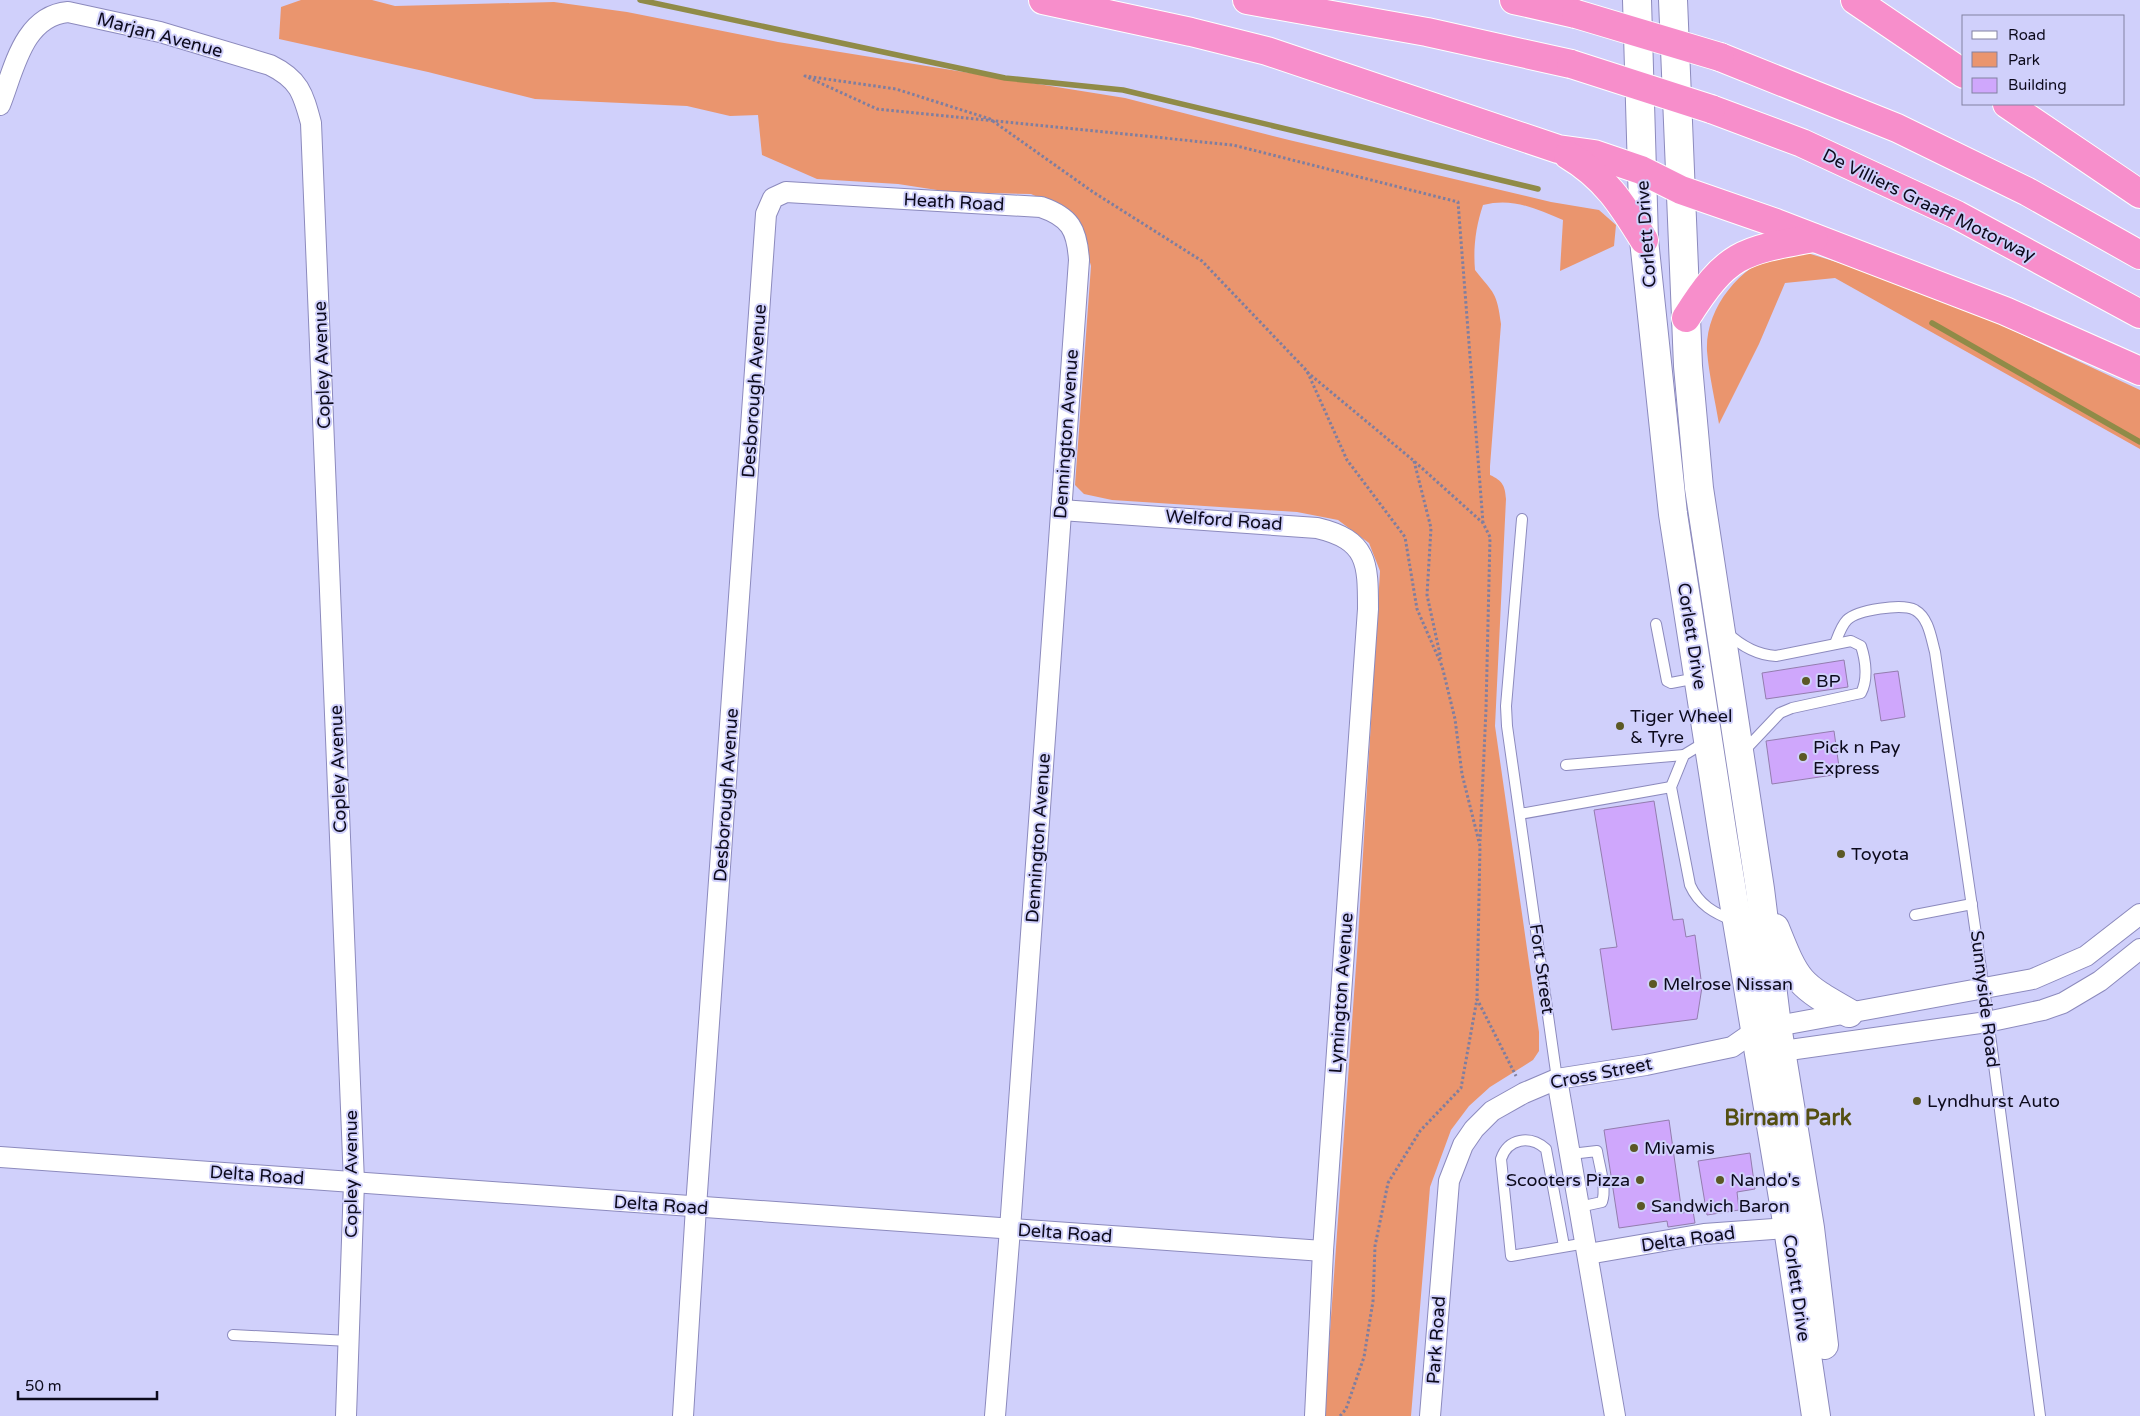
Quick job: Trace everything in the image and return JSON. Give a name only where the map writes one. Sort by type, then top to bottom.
[{"type":"highway","points":[[1043,0],[1191,32],[1267,51],[1558,149],[1594,154],[1641,170],[1681,190],[1814,238],[2005,311],[2140,371]]},
{"type":"highway","name":"De Villiers Graaff Motorway","points":[[1247,0],[1427,32],[1571,64],[1711,109],[1802,144],[1957,215],[2140,314]]},
{"type":"highway","points":[[1514,0],[1576,14],[1720,57],[1897,128],[2028,192],[2140,255]]},
{"type":"highway","points":[[1855,0],[1962,73]]},
{"type":"highway","points":[[2008,105],[2140,194]]},
{"type":"highway","points":[[1558,149],[1582,163],[1618,197],[1644,240]]},
{"type":"highway","points":[[1686,318],[1710,282],[1735,258],[1751,250],[1814,238]]},
{"type":"main road","name":"Corlett Drive","points":[[1637,0],[1644,240],[1673,514],[1737,922],[1768,1041],[1810,1228],[1833,1416]]},
{"type":"main road","name":"Corlett Drive","points":[[1673,0],[1692,429],[1718,625],[1760,889],[1768,1041],[1788,1228],[1816,1416]]},
{"type":"main road","points":[[1760,889],[1789,964],[1798,980],[1808,989],[1849,1013]]},
{"type":"street","name":"Marjan Avenue","points":[[0,105],[29,33],[41,21],[55,13],[68,12],[160,32],[270,65],[286,73],[298,85],[311,123]]},
{"type":"street","name":"Copley Avenue","points":[[311,123],[354,1182],[346,1416]]},
{"type":"street","name":"Desborough Avenue","points":[[684,1416],[696,1207],[766,214],[773,198],[786,192],[794,192]]},
{"type":"street","name":"Heath Road","points":[[794,192],[1041,207],[1056,212],[1074,230],[1080,260]]},
{"type":"street","name":"Dennington Avenue","points":[[994,1416],[1010,1229],[1080,260]]},
{"type":"street","name":"Welford Road","points":[[1061,510],[1317,528],[1334,532],[1348,540],[1364,558],[1367,570]]},
{"type":"street","name":"Lymington Avenue","points":[[1315,1416],[1322,1251],[1364,684],[1368,609],[1367,570]]},
{"type":"street","name":"Cross Street","points":[[1768,1041],[1849,1013],[2033,979],[2074,962],[2097,949],[2140,914]]},
{"type":"street","name":"Cross Street","points":[[1441,1263],[1449,1181],[1463,1145],[1474,1129],[1492,1111],[1524,1092],[1557,1079],[1646,1065],[1768,1041],[1987,1022],[2044,1010],[2063,1002],[2100,980],[2140,949]]},
{"type":"street","name":"Fort Street","points":[[1557,1079],[1615,1416]]},
{"type":"street","name":"Delta Road","points":[[0,1157],[1322,1251]]},
{"type":"street","name":"Delta Road","points":[[1587,1248],[1704,1234],[1788,1228]]},
{"type":"street","name":"Park Road","points":[[1430,1416],[1441,1263]]},
{"type":"lane","name":"Fort Street","points":[[1522,519],[1506,706],[1557,1079]]},
{"type":"lane","name":"Sunnyside Road","points":[[1835,644],[1843,626],[1857,613],[1895,607],[1915,610],[1928,626],[1935,652],[1984,987],[1987,1022],[2040,1416]]},
{"type":"lane","points":[[1656,624],[1667,680],[1671,683],[1698,678]]},
{"type":"lane","points":[[1718,625],[1743,646],[1767,656],[1776,656],[1851,641],[1861,646],[1866,682],[1861,693],[1792,708],[1780,713],[1739,757]]},
{"type":"lane","points":[[1566,765],[1684,755],[1708,741]]},
{"type":"lane","points":[[1684,755],[1671,787],[1690,885],[1695,897],[1712,912],[1737,922]]},
{"type":"lane","points":[[1520,814],[1671,787]]},
{"type":"lane","points":[[1915,915],[1972,904]]},
{"type":"lane","points":[[1564,1246],[1546,1149],[1531,1140],[1514,1142],[1503,1153],[1501,1159],[1511,1256],[1564,1246],[1587,1248]]},
{"type":"lane","points":[[233,1335],[348,1341]]},
{"type":"path","points":[[1340,1416],[1346,1408],[1364,1357],[1373,1302],[1375,1246],[1388,1183],[1420,1131],[1461,1088],[1477,999],[1490,536],[1483,523],[1414,461],[1306,372],[1202,261],[1094,192],[990,119],[896,89],[805,76],[877,110],[990,119],[1233,144],[1458,202],[1483,523]]},
{"type":"path","points":[[1306,372],[1347,460],[1405,537],[1417,609],[1442,666]]},
{"type":"path","points":[[1414,461],[1431,528],[1427,595],[1455,719],[1462,774],[1480,846]]},
{"type":"path","points":[[1477,999],[1524,1092]]},
{"type":"green space","points":[[301,0],[372,0],[395,6],[554,2],[627,12],[778,42],[1125,98],[1289,140],[1551,202],[1599,210],[1616,225],[1614,246],[1560,271],[1563,220],[1524,205],[1504,202],[1494,203],[1483,205],[1477,229],[1474,253],[1475,270],[1494,294],[1501,324],[1490,466],[1490,475],[1498,479],[1502,484],[1506,499],[1495,726],[1539,1032],[1539,1051],[1533,1060],[1490,1087],[1469,1106],[1451,1130],[1430,1187],[1411,1416],[1324,1416],[1358,938],[1380,571],[1369,543],[1338,520],[1297,512],[1112,500],[1084,494],[1075,485],[1091,266],[1080,227],[1058,206],[1031,194],[950,192],[898,184],[817,179],[762,155],[758,115],[730,116],[687,106],[535,99],[428,72],[279,39],[281,7]]},
{"type":"green space","points":[[1801,251],[1875,274],[1967,309],[2140,390],[2140,449],[1835,278],[1785,283],[1759,344],[1719,424],[1707,351],[1708,335],[1718,305],[1738,279],[1750,269],[1778,254]]},
{"type":"building","points":[[1844,660],[1848,687],[1766,699],[1762,673]]},
{"type":"building","points":[[1898,671],[1905,717],[1881,721],[1874,674]]},
{"type":"building","name":"Pick n Pay Express","points":[[1834,731],[1840,774],[1772,784],[1766,741]]},
{"type":"building","points":[[1654,801],[1673,920],[1683,919],[1686,937],[1695,935],[1702,987],[1697,1019],[1612,1030],[1600,949],[1617,947],[1594,810]]},
{"type":"building","points":[[1669,1120],[1682,1213],[1693,1211],[1695,1223],[1668,1227],[1667,1221],[1619,1228],[1604,1130]]},
{"type":"building","points":[[1750,1153],[1755,1189],[1737,1192],[1739,1210],[1707,1215],[1698,1161]]},
{"type":"waterway","points":[[640,0],[1005,78],[1123,90],[1538,189]]},
{"type":"waterway","points":[[1932,323],[2140,442]]},
{"type":"place","name":"BP","points":[[1806,681]]},
{"type":"place","name":"Tiger Wheel & Tyre","points":[[1620,726]]},
{"type":"place","name":"Pick n Pay Express","points":[[1803,757]]},
{"type":"place","name":"Toyota","points":[[1841,854]]},
{"type":"place","name":"Melrose Nissan","points":[[1653,984]]},
{"type":"place","name":"Lyndhurst Auto","points":[[1917,1101]]},
{"type":"place","name":"Mivamis","points":[[1634,1148]]},
{"type":"place","name":"Scooters Pizza","points":[[1640,1180]]},
{"type":"place","name":"Nando's","points":[[1720,1180]]},
{"type":"place","name":"Sandwich Baron","points":[[1641,1206]]},
{"type":"district","name":"Birnam Park","points":[[1788,1117]]}]
